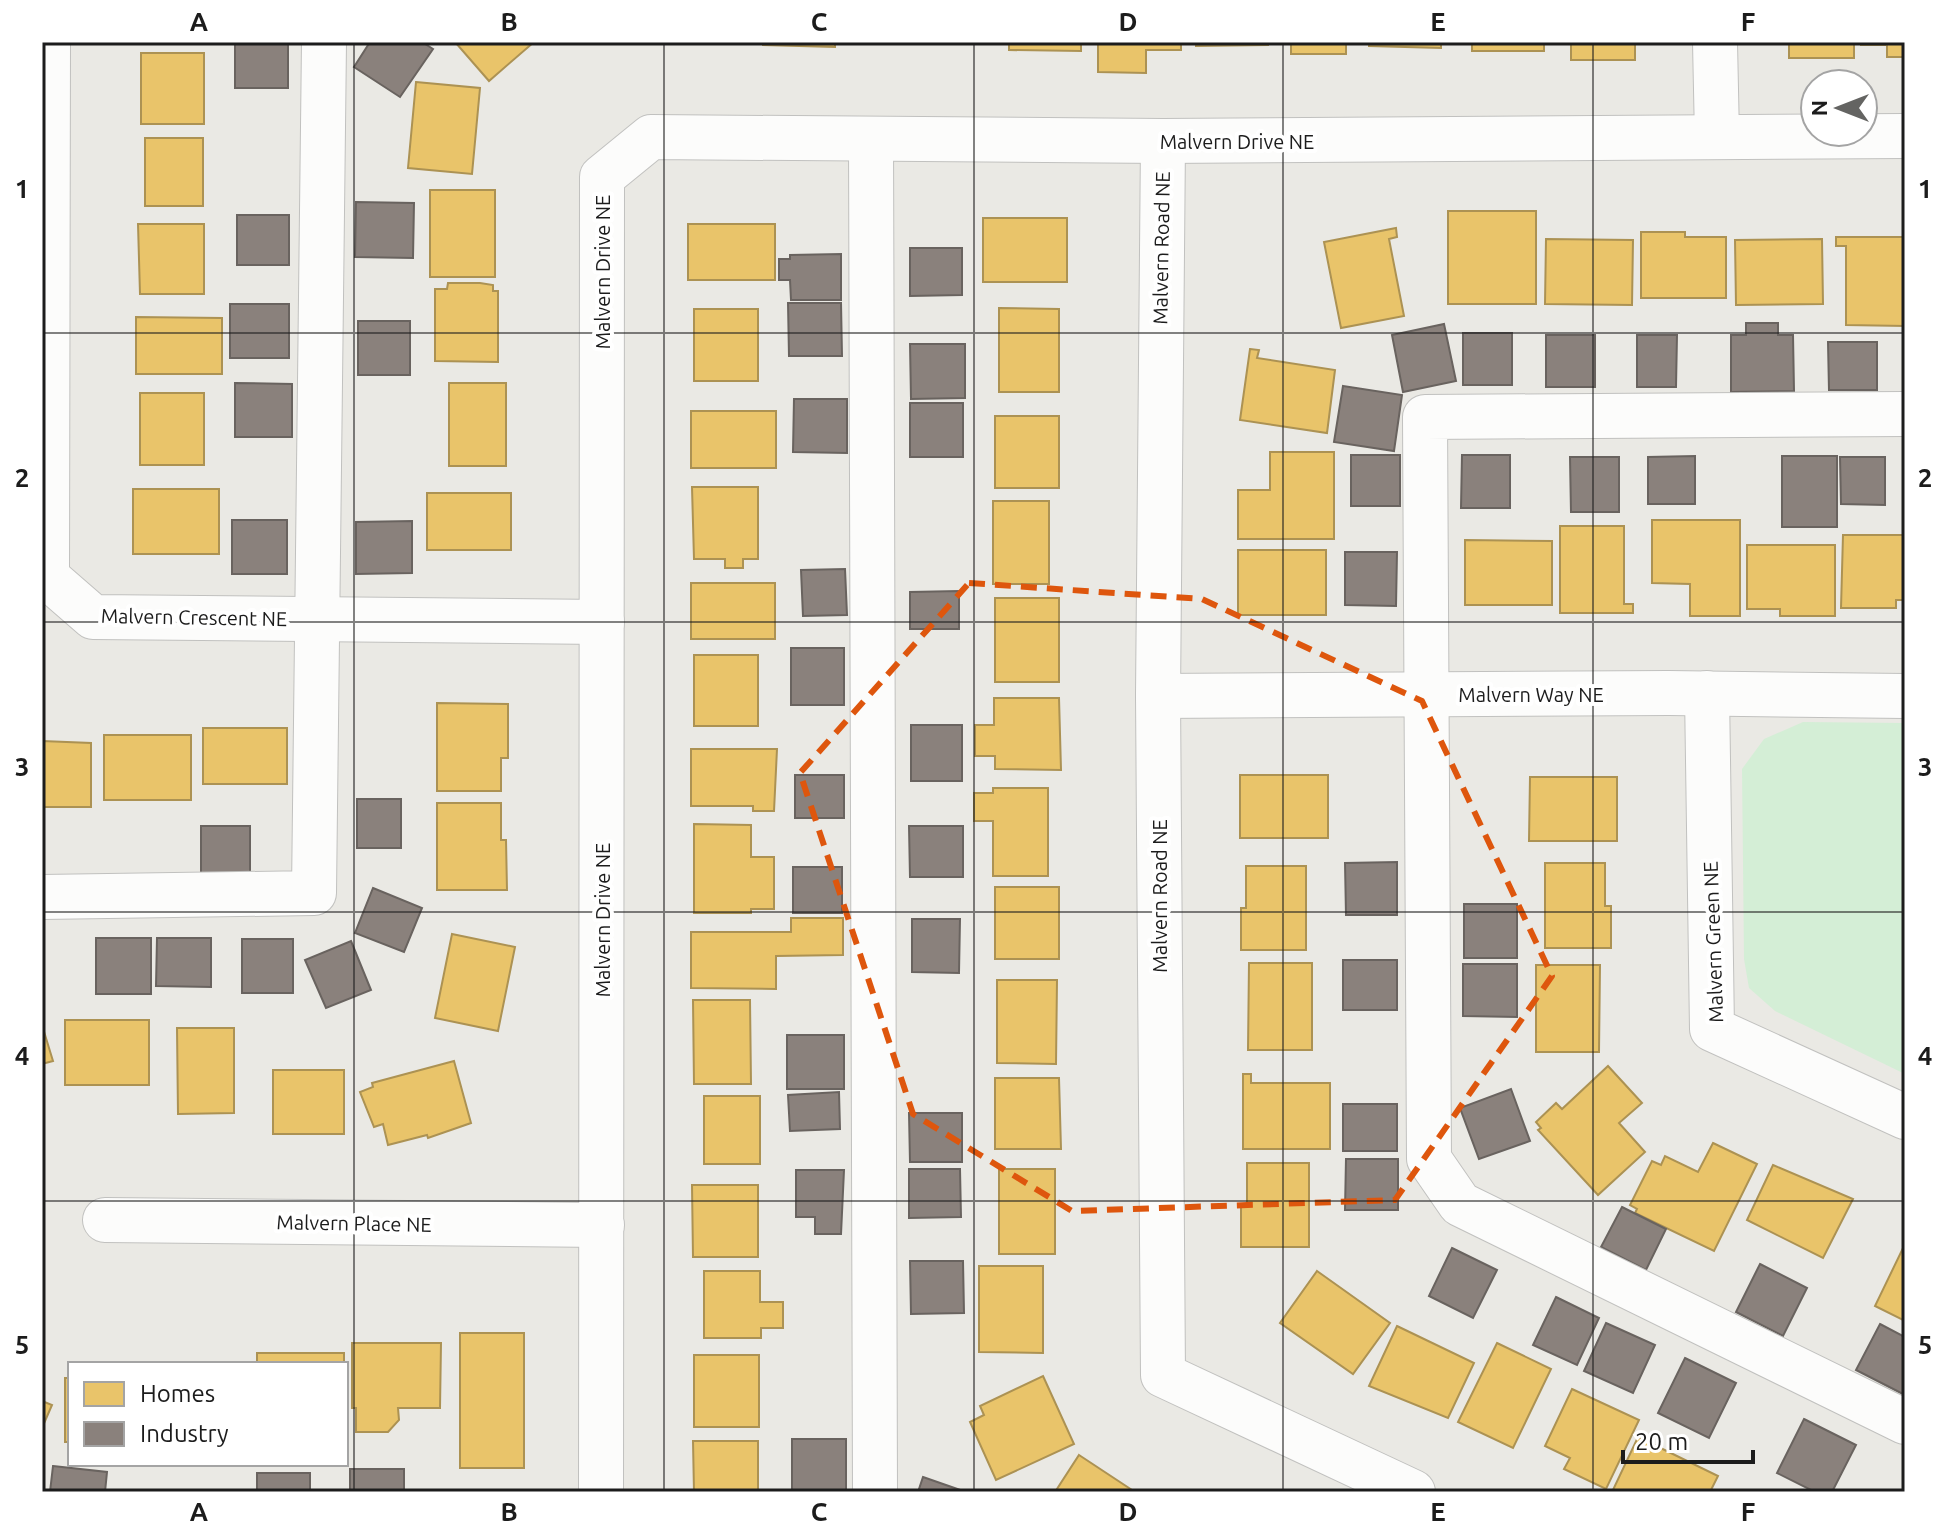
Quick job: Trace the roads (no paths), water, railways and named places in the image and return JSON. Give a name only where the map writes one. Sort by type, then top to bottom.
[{"type":"street","name":"Malvern Crescent NE","points":[[48,42],[47,577],[93,617],[602,622]]},
{"type":"street","points":[[42,897],[314,893],[324,42]]},
{"type":"street","points":[[1715,42],[1717,137]]},
{"type":"street","name":"Malvern Drive NE","points":[[601,1492],[602,177],[651,137],[1163,141],[1905,136]]},
{"type":"street","points":[[871,139],[875,1492]]},
{"type":"street","name":"Malvern Road NE","points":[[1163,141],[1158,696],[1163,1375],[1413,1492]]},
{"type":"street","points":[[1905,414],[1425,417],[1429,1159],[1460,1204],[1905,1422]]},
{"type":"street","name":"Malvern Way NE","points":[[1158,696],[1707,693],[1905,696]]},
{"type":"street","name":"Malvern Green NE","points":[[1707,693],[1712,1029],[1905,1117]]},
{"type":"street","name":"Malvern Place NE","points":[[105,1220],[602,1225]]}]
